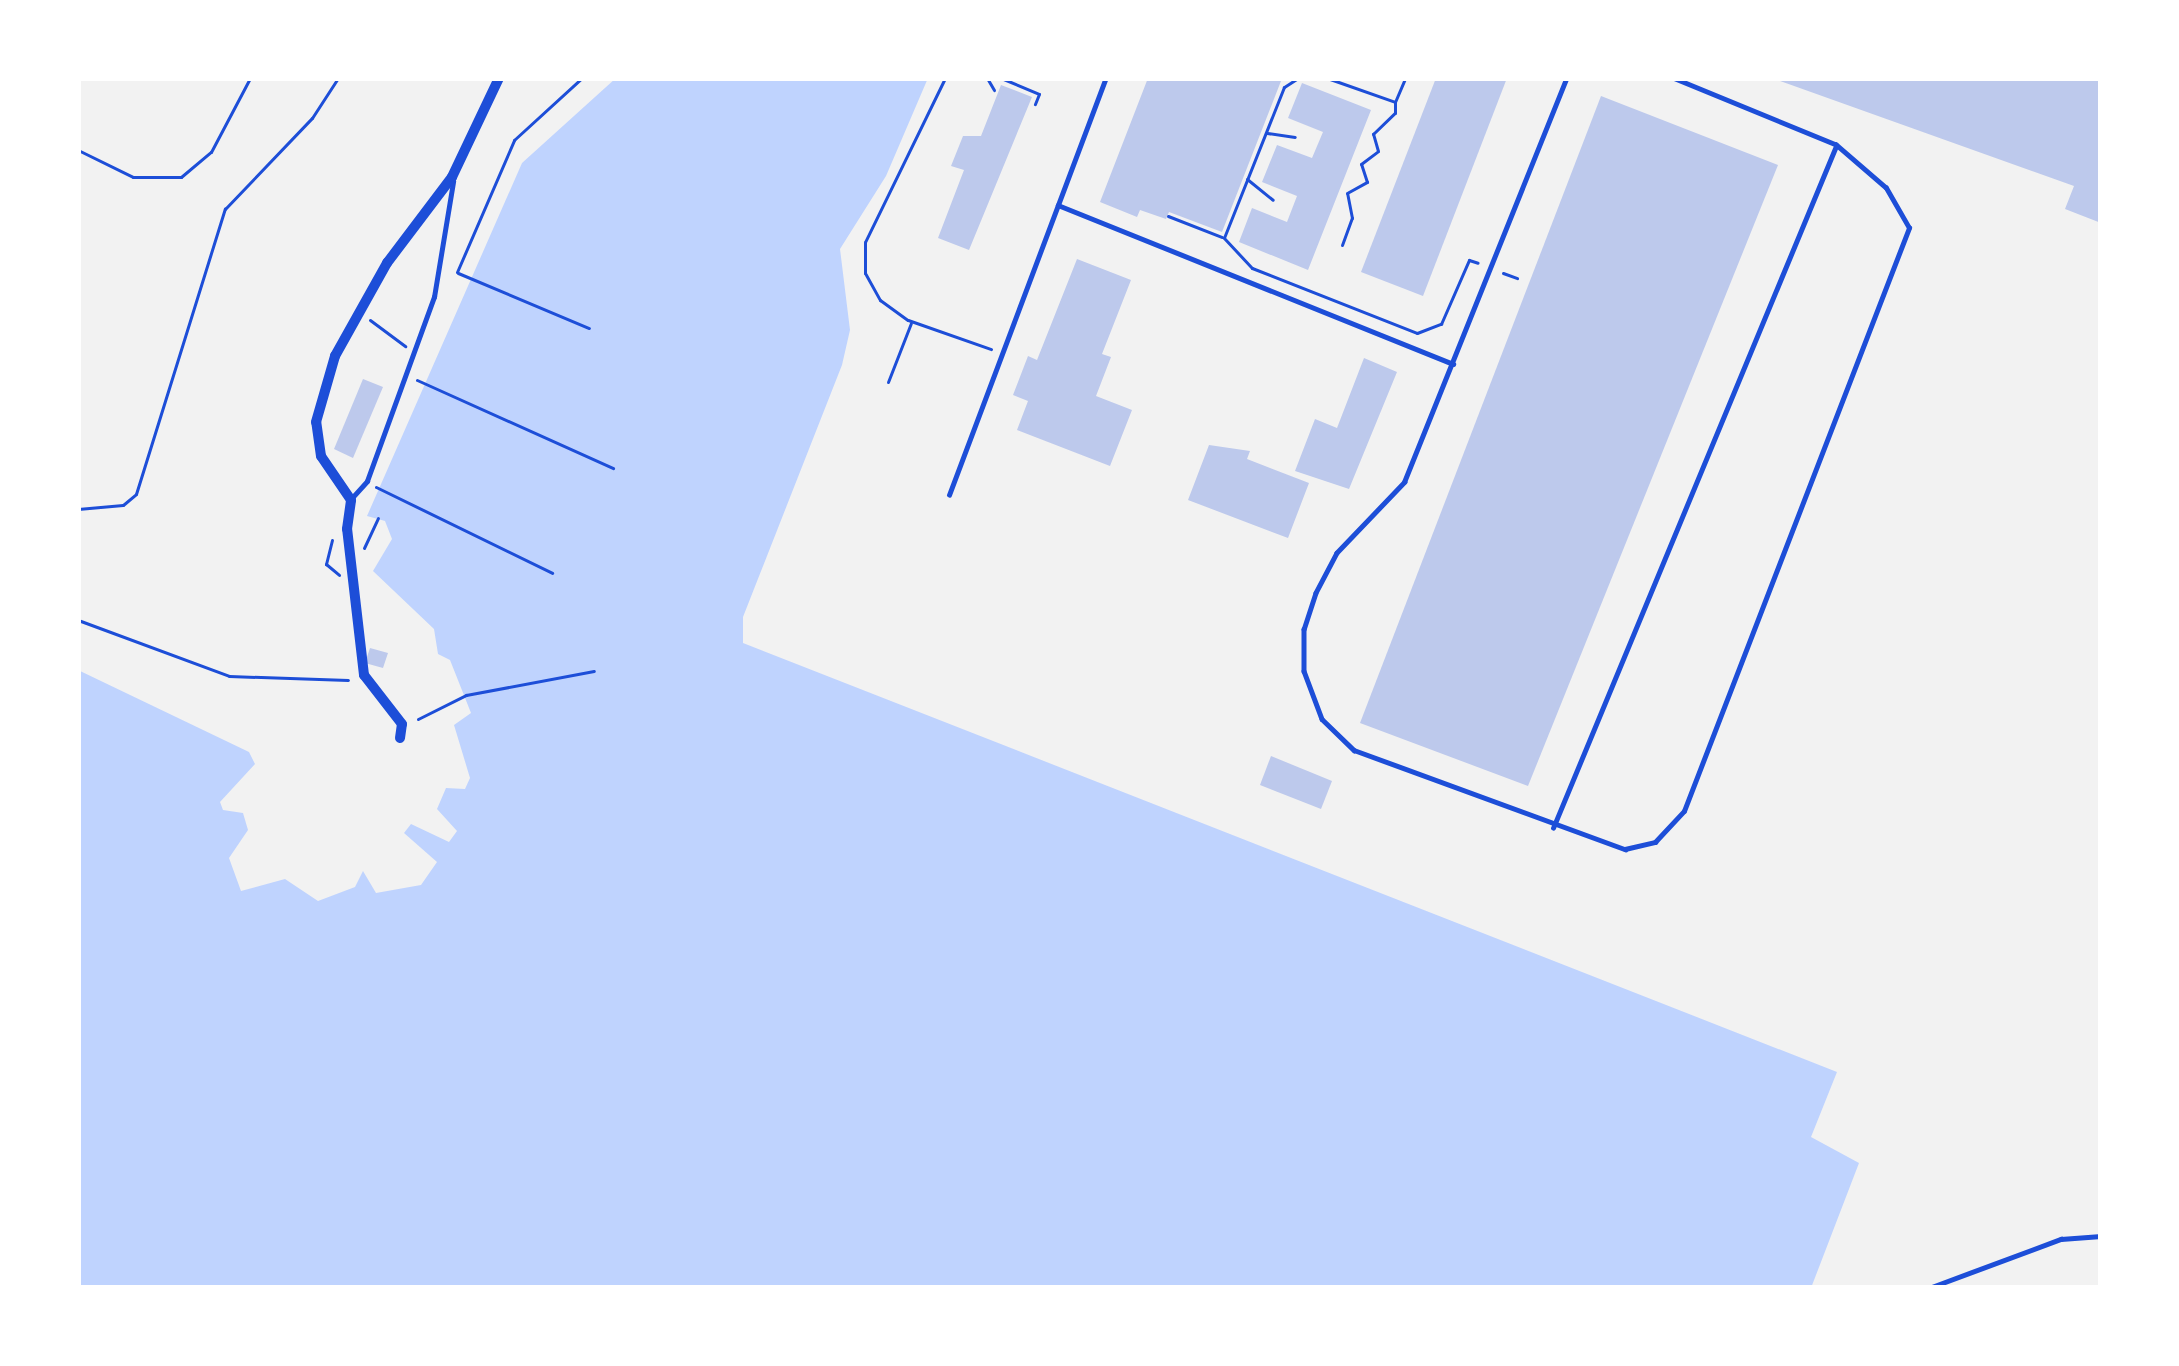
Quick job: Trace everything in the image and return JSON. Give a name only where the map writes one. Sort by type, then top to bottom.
[{"type":"street","points":[[400,737],[402,724],[364,675],[350,500],[321,456],[316,422],[326,380],[361,310],[419,214],[452,177],[499,78]]},
{"type":"lane","points":[[949,495],[1106,78]]},
{"type":"lane","points":[[1567,78],[1406,482],[1347,541],[1322,580],[1304,629],[1306,683],[1322,719],[1354,750],[1553,828],[1625,849],[1654,842],[1684,811],[1909,228],[1886,188],[1836,145],[1673,78]]},
{"type":"lane","points":[[1553,828],[1836,145]]},
{"type":"lane","points":[[350,500],[367,481],[415,350],[442,264],[452,177]]},
{"type":"lane","points":[[1057,205],[1454,364]]},
{"type":"lane","points":[[1929,1288],[2061,1239],[2101,1236]]},
{"type":"path","points":[[78,150],[133,177],[181,177],[218,142],[250,78]]},
{"type":"path","points":[[78,509],[113,508],[136,494],[225,209],[312,118],[338,78]]},
{"type":"path","points":[[457,272],[514,140],[582,78]]},
{"type":"path","points":[[945,78],[862,255],[871,288],[912,321],[1002,353]]},
{"type":"path","points":[[986,78],[994,90]]},
{"type":"path","points":[[1001,78],[1039,94],[1036,104]]},
{"type":"path","points":[[1224,238],[1284,87],[1298,78]]},
{"type":"path","points":[[1327,78],[1396,102]]},
{"type":"path","points":[[1342,244],[1352,218],[1347,193],[1367,182],[1361,164],[1378,151],[1373,134],[1395,113],[1406,78]]},
{"type":"path","points":[[1265,133],[1295,137]]},
{"type":"path","points":[[1247,179],[1274,200]]},
{"type":"path","points":[[1168,216],[1224,238],[1252,268],[1417,333],[1442,324],[1469,260],[1517,278]]},
{"type":"path","points":[[78,244],[78,272]]},
{"type":"path","points":[[442,264],[589,328]]},
{"type":"path","points":[[361,310],[385,337],[415,350]]},
{"type":"path","points":[[888,382],[912,321]]},
{"type":"path","points":[[426,385],[613,468]]},
{"type":"path","points":[[381,490],[552,573]]},
{"type":"path","points":[[78,620],[229,676],[320,682],[364,675]]},
{"type":"path","points":[[402,724],[466,694],[594,671]]},
{"type":"water","points":[[616,78],[928,78],[886,176],[840,249],[850,330],[842,365],[743,617],[743,643],[1837,1072],[1811,1137],[1859,1163],[1811,1288],[78,1288],[78,670],[249,752],[255,764],[220,802],[223,810],[243,813],[248,830],[229,858],[241,891],[285,879],[318,901],[355,887],[363,871],[376,893],[421,885],[437,862],[404,833],[411,824],[449,842],[457,831],[437,809],[446,788],[465,789],[470,778],[454,725],[471,713],[450,660],[438,654],[434,629],[373,571],[392,539],[385,521],[367,516],[522,163]]},
{"type":"building","points":[[1148,78],[1281,81],[1222,232],[1169,212],[1166,219],[1140,210],[1137,217],[1100,202]]},
{"type":"building","points":[[1436,78],[1507,78],[1423,296],[1361,272]]},
{"type":"building","points":[[1772,78],[2101,78],[2101,223],[2065,209],[2074,186]]},
{"type":"building","points":[[1302,83],[1371,110],[1308,270],[1239,242],[1252,208],[1287,222],[1297,196],[1262,182],[1277,145],[1312,158],[1323,132],[1288,118]]},
{"type":"building","points":[[1001,85],[1032,97],[969,250],[938,238],[964,170],[951,166],[963,136],[981,136]]},
{"type":"building","points":[[1601,96],[1778,165],[1528,786],[1360,723]]},
{"type":"building","points":[[1077,259],[1131,280],[1102,354],[1111,357],[1096,396],[1132,410],[1110,466],[1017,430],[1028,401],[1013,395],[1028,356],[1037,360]]},
{"type":"building","points":[[1364,358],[1397,372],[1349,489],[1295,471],[1315,419],[1337,428]]},
{"type":"building","points":[[363,379],[383,387],[353,458],[334,449]]},
{"type":"building","points":[[1209,445],[1250,451],[1247,459],[1309,483],[1288,538],[1188,500]]},
{"type":"building","points":[[370,648],[388,653],[383,668],[365,663]]},
{"type":"building","points":[[1271,756],[1332,781],[1321,809],[1260,785]]}]
